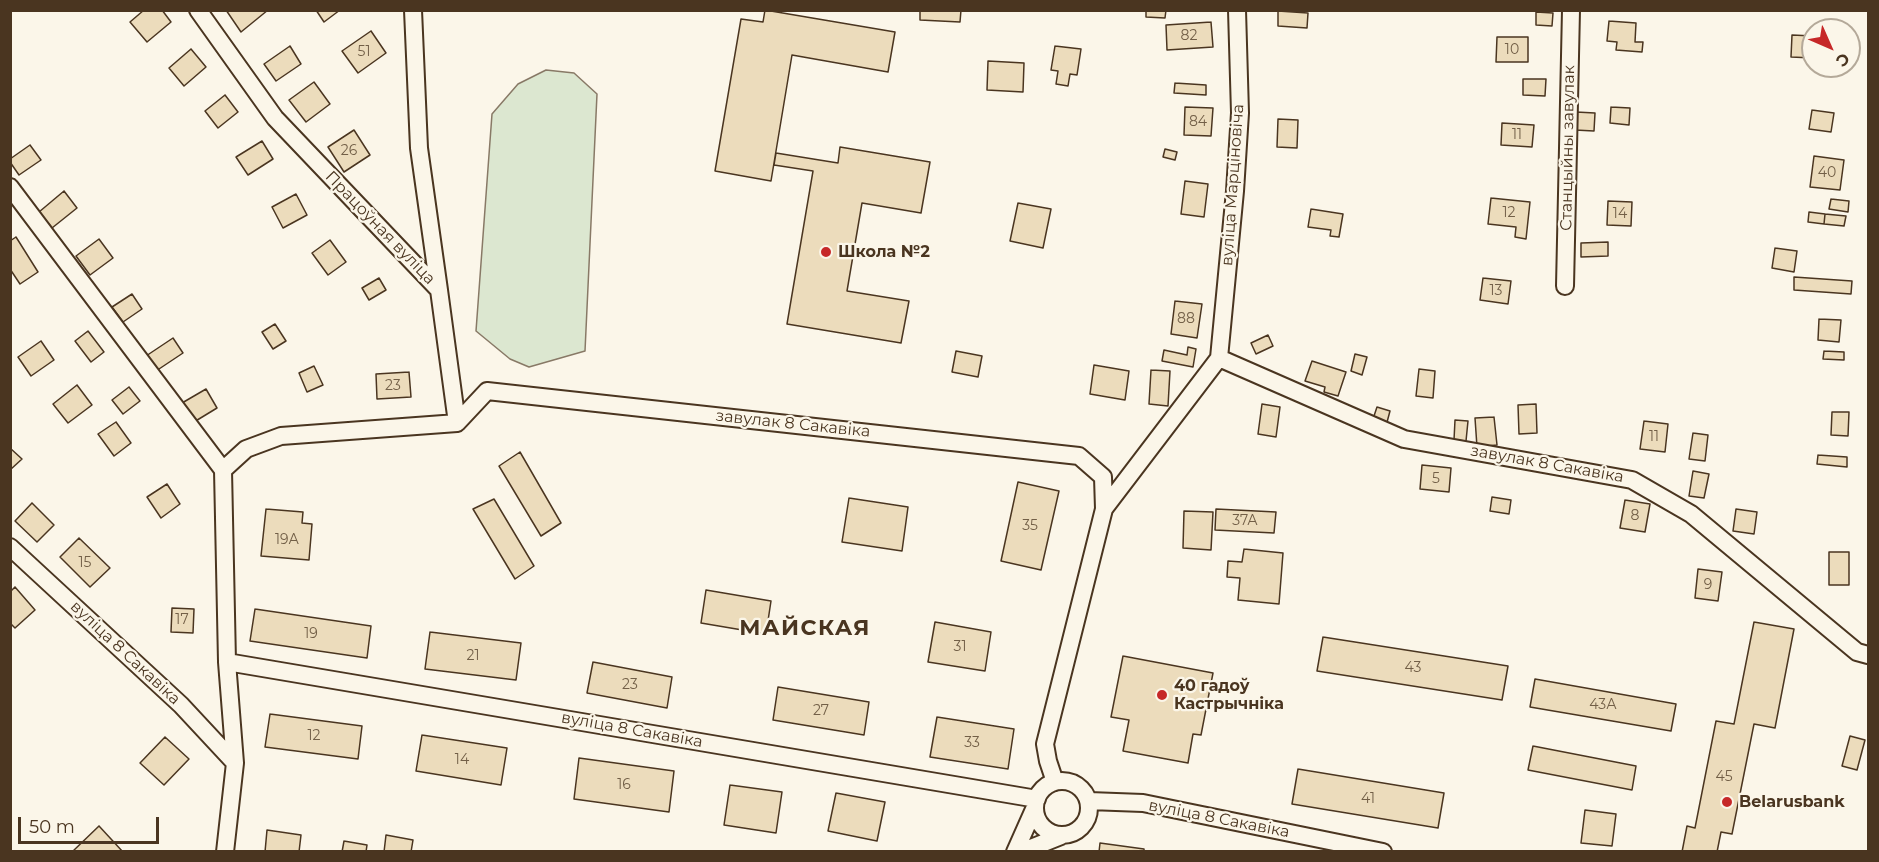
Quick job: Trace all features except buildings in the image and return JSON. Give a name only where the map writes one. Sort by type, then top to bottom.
[{"type":"street","name":"Працоўная вуліца","points":[[198,10],[275,118],[439,290],[457,423]]},
{"type":"street","points":[[413,10],[419,148],[439,290]]},
{"type":"street","name":"вуліца Марціновіча","points":[[1219,358],[1240,113],[1237,10]]},
{"type":"street","name":"Станцыйны завулак","points":[[1565,286],[1571,10]]},
{"type":"street","points":[[10,187],[223,470],[227,662],[235,763],[225,852]]},
{"type":"street","points":[[1055,782],[1045,744],[1104,509],[1219,358]]},
{"type":"street","name":"завулак 8 Сакавіка","points":[[1219,358],[1404,439],[1632,480],[1691,514],[1857,652],[1869,655]]},
{"type":"street","name":"завулак 8 Сакавіка","points":[[457,423],[487,391],[1079,456],[1103,477],[1104,509]]},
{"type":"street","points":[[223,470],[246,449],[281,436],[457,423]]},
{"type":"street","name":"вуліца 8 Сакавіка","points":[[10,547],[181,705],[235,763]]},
{"type":"street","name":"вуліца 8 Сакавіка","points":[[227,662],[1036,803]]},
{"type":"street","points":[[1015,852],[1036,803],[1047,785],[1055,782],[1072,783],[1085,794],[1089,801],[1088,818],[1083,826],[1077,831],[1021,852]]},
{"type":"street","name":"вуліца 8 Сакавіка","points":[[1089,801],[1143,803],[1383,852]]},
{"type":"street","points":[[1036,803],[1036,816],[1045,830],[1061,836]]},
{"type":"green space","points":[[546,70],[574,73],[597,94],[585,351],[529,367],[510,359],[476,331],[492,114],[518,84]]},
{"type":"place","name":"Школа №2","points":[[826,252]]},
{"type":"place","name":"40 гадоў Кастрычніка","points":[[1162,695]]},
{"type":"place","name":"Belarusbank","points":[[1727,802]]},
{"type":"district","name":"МАЙСКАЯ","points":[[805,629]]}]
